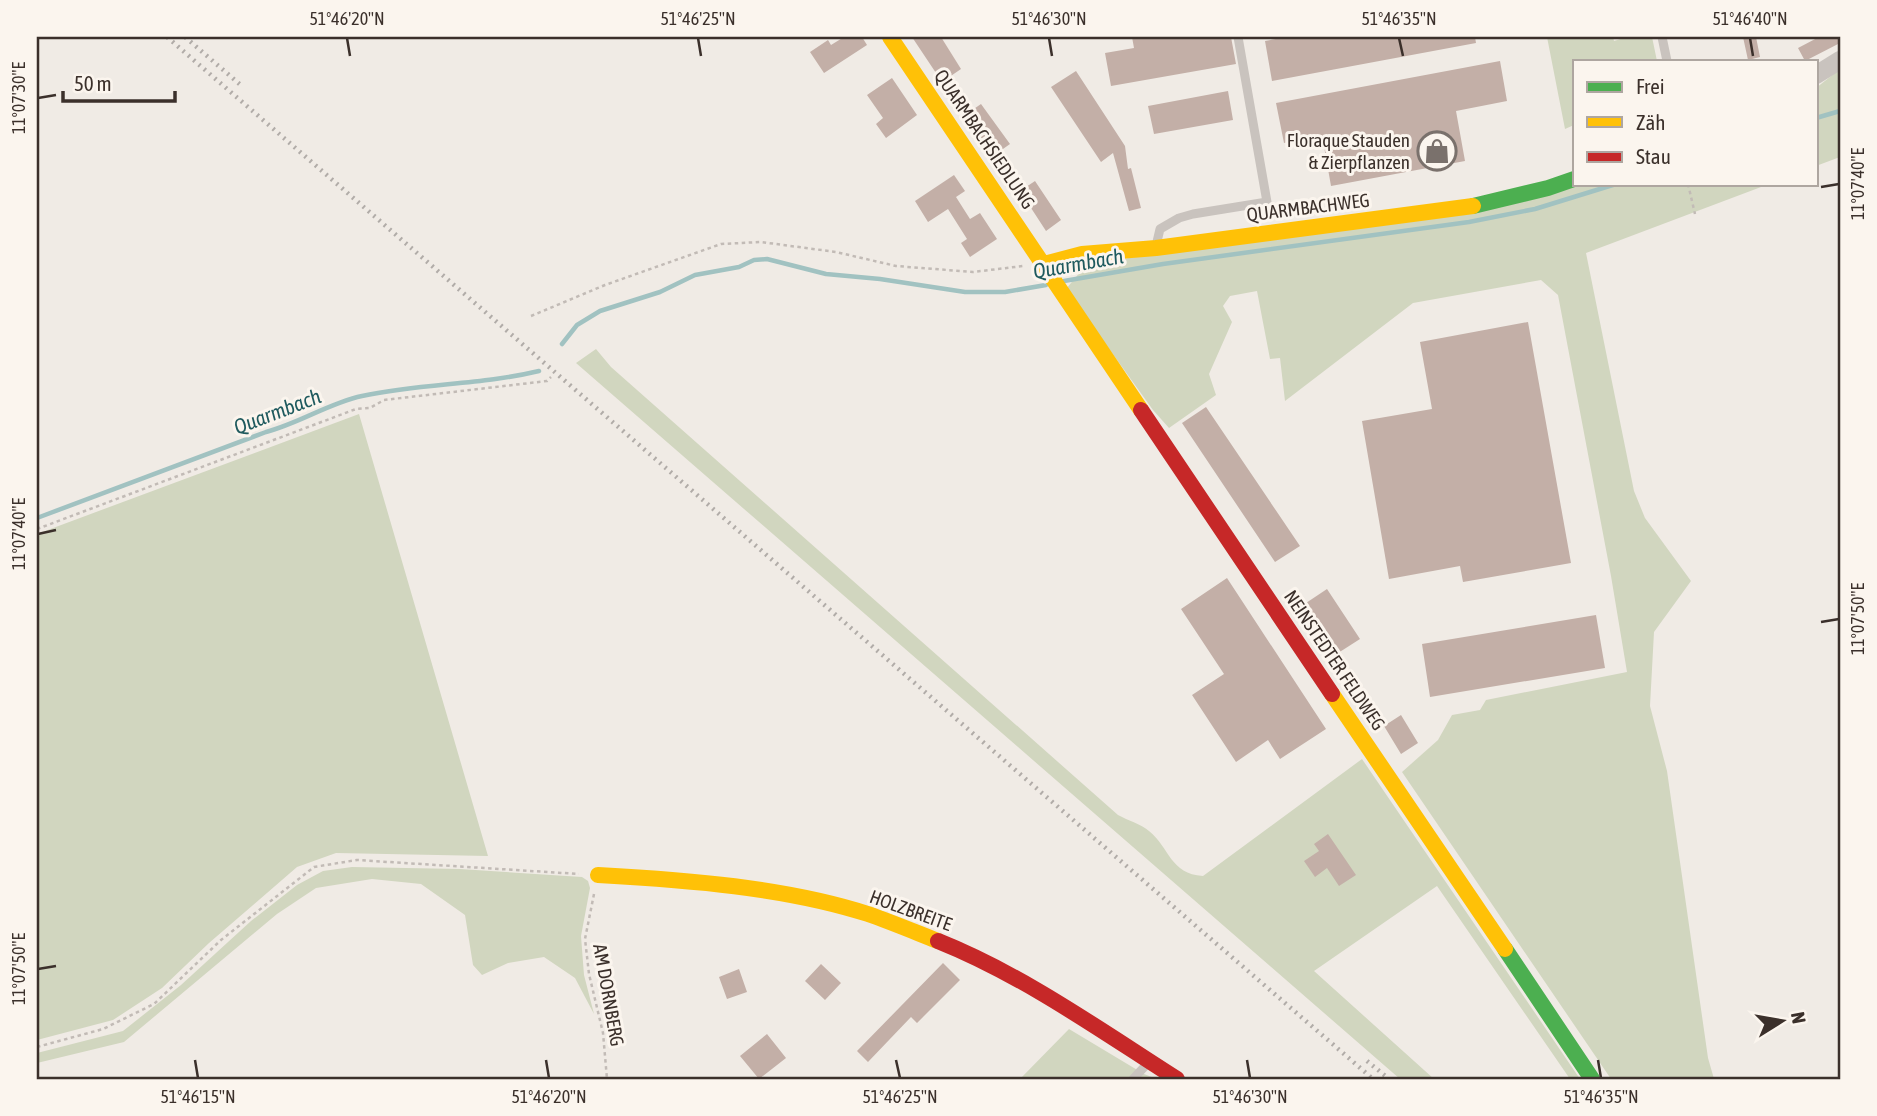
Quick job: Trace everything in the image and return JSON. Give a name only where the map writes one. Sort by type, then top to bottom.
[{"type":"street","name":"QUARMBACHSIEDLUNG","points":[[890,37],[1047,269]]},
{"type":"street","points":[[1818,74],[1840,60]]},
{"type":"street","name":"QUARMBACHWEG","points":[[1047,269],[1082,254],[1156,248],[1470,206],[1573,179]]},
{"type":"street","name":"NEINSTEDTER FELDWEG","points":[[1047,269],[1592,1079]]},
{"type":"street","name":"HOLZBREITE","points":[[598,875],[652,878],[786,894],[867,914],[970,954],[1038,991],[1177,1079]]},
{"type":"lane","points":[[1156,248],[1160,229],[1179,218],[1267,202],[1238,37]]},
{"type":"lane","points":[[1662,37],[1667,60]]},
{"type":"lane","points":[[1133,1079],[1149,1062]]},
{"type":"path","points":[[1688,186],[1695,214]]},
{"type":"path","points":[[531,316],[617,281],[721,244],[761,242],[836,252],[896,267],[973,272],[1047,269]]},
{"type":"path","points":[[37,529],[356,409],[370,408],[384,400],[547,380],[551,377]]},
{"type":"path","points":[[37,1046],[103,1029],[154,1004],[220,940],[314,867],[357,860],[598,875]]},
{"type":"path","name":"AM DORNBERG","points":[[598,875],[585,939],[589,974],[603,1033],[607,1079]]},
{"type":"green space","points":[[1547,37],[1613,37],[1614,41],[1627,37],[1652,37],[1657,60],[1573,60],[1573,125],[1565,129]]},
{"type":"green space","points":[[1840,69],[1840,157],[1818,165],[1818,86]]},
{"type":"green space","points":[[1573,185],[1764,186],[1586,253],[1634,491],[1645,518],[1691,581],[1654,632],[1650,706],[1667,771],[1708,1058],[1714,1079],[1611,1079],[1402,772],[1438,740],[1452,715],[1480,710],[1486,700],[1627,672],[1558,295],[1541,280],[1413,303],[1285,401],[1280,358],[1270,359],[1257,291],[1230,296],[1223,306],[1232,322],[1209,374],[1216,395],[1169,428],[1153,410],[1066,289],[1086,265]]},
{"type":"green space","points":[[596,349],[611,367],[1118,815],[1149,831],[1184,871],[1203,876],[1362,759],[1580,1079],[1570,1079],[1437,886],[1314,971],[1434,1079],[1400,1079],[576,363]]},
{"type":"green space","points":[[359,414],[488,856],[336,853],[297,867],[209,943],[162,988],[113,1020],[37,1040],[37,534]]},
{"type":"green space","points":[[352,867],[460,869],[582,877],[588,881],[590,888],[581,936],[584,975],[594,1014],[575,978],[544,957],[508,963],[482,975],[473,965],[465,915],[421,884],[372,879],[316,888],[277,914],[124,1042],[37,1063],[37,1053],[123,1031],[297,885],[323,871]]},
{"type":"green space","points":[[1069,1029],[1144,1074],[1157,1079],[1020,1079]]},
{"type":"building","points":[[844,37],[862,37],[867,45],[824,73],[810,52],[828,40],[831,45]]},
{"type":"building","points":[[912,37],[941,37],[961,69],[942,82]]},
{"type":"building","points":[[1132,37],[1231,37],[1236,64],[1111,86],[1105,53],[1134,48]]},
{"type":"building","points":[[1287,37],[1475,37],[1476,43],[1272,81],[1265,41]]},
{"type":"building","points":[[1743,37],[1756,37],[1760,57],[1748,60]]},
{"type":"building","points":[[1819,37],[1840,37],[1840,43],[1807,60],[1798,48]]},
{"type":"building","points":[[1500,61],[1507,101],[1456,111],[1465,161],[1331,186],[1322,135],[1284,143],[1276,103]]},
{"type":"building","points":[[1076,71],[1125,146],[1128,169],[1131,168],[1141,208],[1129,211],[1113,153],[1101,162],[1051,87]]},
{"type":"building","points":[[892,78],[917,115],[886,138],[876,124],[883,118],[867,95]]},
{"type":"building","points":[[1228,91],[1233,120],[1154,134],[1148,106]]},
{"type":"building","points":[[981,104],[1010,144],[993,156],[965,115]]},
{"type":"building","points":[[954,175],[965,191],[956,197],[970,219],[980,213],[997,239],[970,257],[961,243],[967,239],[948,209],[928,222],[915,201]]},
{"type":"building","points":[[1035,181],[1061,220],[1046,231],[1020,191]]},
{"type":"building","points":[[1528,322],[1571,563],[1463,582],[1460,566],[1389,579],[1362,421],[1432,409],[1420,342]]},
{"type":"building","points":[[1206,407],[1300,546],[1275,562],[1182,423]]},
{"type":"building","points":[[1227,578],[1326,729],[1280,759],[1268,740],[1236,762],[1192,695],[1224,674],[1181,609]]},
{"type":"building","points":[[1327,589],[1360,639],[1335,655],[1303,605]]},
{"type":"building","points":[[1596,615],[1605,668],[1430,697],[1422,644]]},
{"type":"building","points":[[1401,715],[1418,743],[1401,754],[1384,726]]},
{"type":"building","points":[[1328,834],[1356,875],[1339,886],[1327,868],[1315,877],[1304,861],[1319,851],[1314,844]]},
{"type":"building","points":[[943,963],[960,980],[917,1023],[911,1017],[868,1062],[857,1051]]},
{"type":"building","points":[[821,964],[841,983],[825,1000],[805,981]]},
{"type":"building","points":[[739,969],[747,992],[727,999],[719,977]]},
{"type":"building","points":[[767,1034],[786,1058],[759,1079],[740,1056]]},
{"type":"waterway","name":"Quarmbach","points":[[1818,117],[1840,111]]},
{"type":"waterway","name":"Quarmbach","points":[[1064,281],[1163,264],[1469,222],[1535,209],[1610,186]]},
{"type":"waterway","name":"Quarmbach","points":[[562,344],[577,325],[600,311],[660,292],[695,275],[739,267],[754,260],[767,259],[826,274],[965,292],[1005,292],[1046,285]]},
{"type":"waterway","name":"Quarmbach","points":[[37,518],[291,424],[350,399],[539,371]]},
{"type":"railway","points":[[167,37],[1373,1079]]},
{"type":"railway","points":[[185,37],[243,87]]},
{"type":"railway","points":[[1367,1061],[1389,1079]]},
{"type":"traffic: fast","points":[[1473,206],[1573,179]]},
{"type":"traffic: fast","points":[[1505,949],[1592,1079]]},
{"type":"traffic: slow","points":[[890,37],[1141,410]]},
{"type":"traffic: slow","points":[[1044,264],[1082,254],[1156,248],[1473,206]]},
{"type":"traffic: slow","points":[[1332,694],[1505,949]]},
{"type":"traffic: slow","points":[[598,875],[700,882],[803,897],[868,914],[938,941]]},
{"type":"traffic: jam","points":[[1141,410],[1332,694]]},
{"type":"traffic: jam","points":[[938,941],[1031,987],[1177,1079]]},
{"type":"place","name":"Floraque Stauden & Zierpflanzen","points":[[1437,151]]}]
